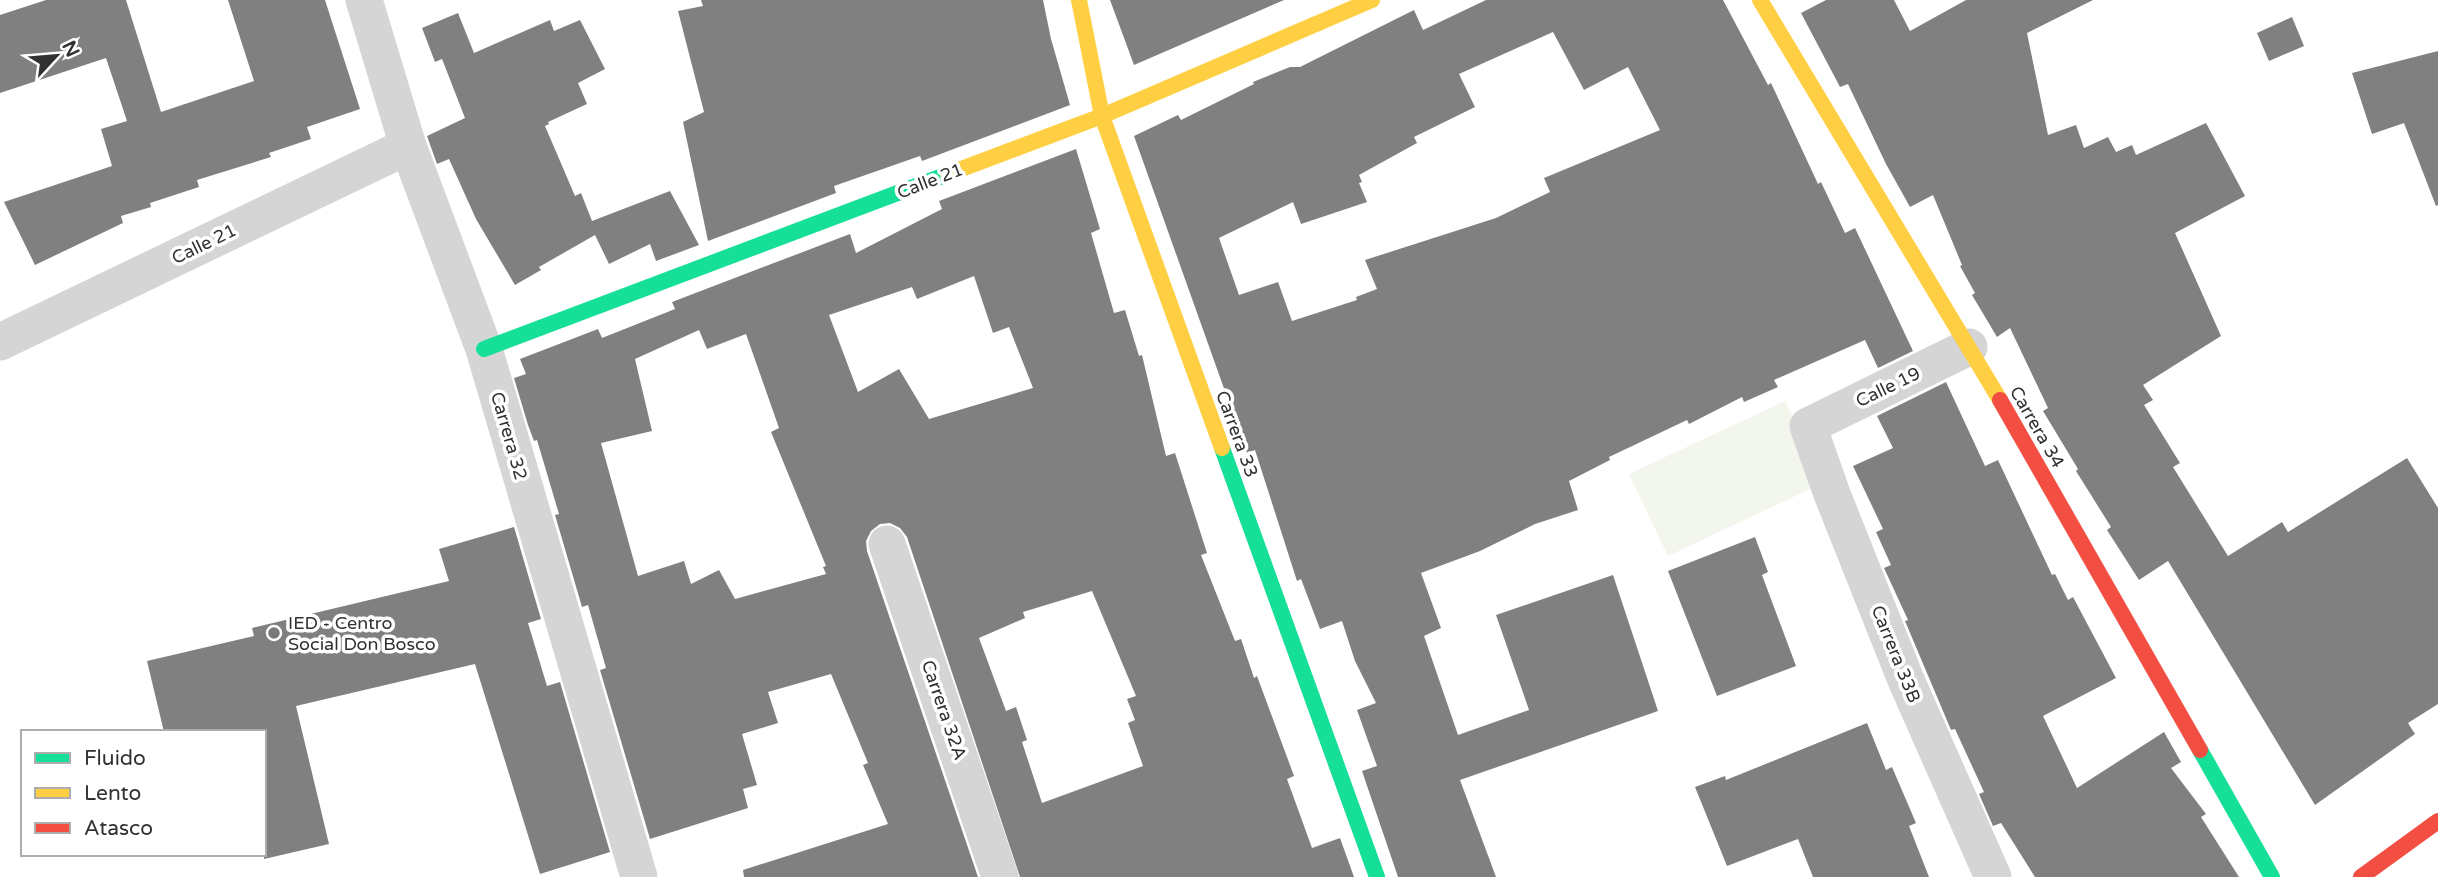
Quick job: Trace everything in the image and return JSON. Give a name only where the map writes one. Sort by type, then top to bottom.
[{"type":"street","name":"Carrera 32","points":[[364,0],[408,146],[484,349],[639,877]]},
{"type":"street","name":"Carrera 33","points":[[1079,0],[1102,116],[1377,877]]},
{"type":"street","name":"Calle 21","points":[[484,349],[1102,116],[1372,0]]},
{"type":"street","name":"Carrera 34","points":[[1760,0],[1969,347],[2272,877]]},
{"type":"street","name":"Calle 21","points":[[0,342],[408,146]]},
{"type":"street","name":"Calle 19","points":[[1808,426],[1969,347]]},
{"type":"street","name":"Carrera 33B","points":[[1808,426],[1906,680],[1993,877]]},
{"type":"street","name":"Carrera 32A","points":[[887,544],[1000,877]]},
{"type":"street","points":[[2361,877],[2438,821]]},
{"type":"shaded area","points":[[1785,401],[1823,483],[1668,556],[1629,474]]},
{"type":"building","points":[[46,0],[126,0],[161,112],[254,81],[228,0],[325,0],[360,109],[307,127],[311,139],[269,153],[271,157],[197,180],[199,187],[121,216],[123,223],[35,265],[4,202],[112,166],[101,129],[127,121],[106,58],[0,93],[0,15]]},
{"type":"building","points":[[701,0],[1043,0],[1070,105],[922,161],[920,156],[834,186],[836,193],[708,241],[683,122],[704,112],[678,11],[703,6]]},
{"type":"building","points":[[1110,0],[1284,0],[1134,65]]},
{"type":"building","points":[[1486,0],[1723,0],[1768,85],[1771,83],[1818,184],[1821,182],[1845,233],[1855,228],[1913,351],[1878,368],[1865,340],[1774,380],[1778,387],[1744,402],[1742,397],[1689,424],[1687,420],[1609,457],[1610,460],[1569,481],[1578,510],[1535,524],[1480,551],[1421,573],[1441,628],[1424,636],[1458,735],[1529,710],[1496,615],[1613,575],[1658,711],[1460,780],[1496,877],[1398,877],[1362,771],[1377,766],[1357,710],[1376,703],[1355,661],[1342,621],[1320,629],[1301,579],[1297,581],[1255,450],[1247,453],[1134,136],[1178,115],[1181,120],[1254,84],[1253,82],[1290,67],[1300,67],[1414,10],[1423,30]],"holes":[[[1553,32],[1584,90],[1628,67],[1660,130],[1544,178],[1550,192],[1496,218],[1365,260],[1377,289],[1356,297],[1357,300],[1292,321],[1278,282],[1239,295],[1219,238],[1293,202],[1301,224],[1367,202],[1359,183],[1362,182],[1359,175],[1417,143],[1414,137],[1475,107],[1459,74]]]},
{"type":"building","points":[[1826,0],[1894,0],[1910,31],[1966,0],[2093,0],[2027,33],[2048,135],[2076,125],[2084,148],[2108,137],[2116,152],[2132,145],[2136,155],[2206,123],[2245,196],[2175,233],[2221,336],[2143,385],[2153,400],[2144,405],[2180,463],[2173,467],[2228,556],[2282,522],[2288,532],[2407,458],[2438,508],[2438,704],[2408,723],[2415,734],[2315,805],[2168,561],[2139,580],[2107,530],[2111,527],[2043,411],[2048,408],[2010,328],[1997,337],[1972,295],[1975,293],[1960,266],[1962,265],[1933,195],[1910,207],[1848,84],[1840,87],[1801,13]]},
{"type":"building","points":[[458,13],[474,53],[550,20],[554,31],[580,20],[605,69],[578,83],[587,104],[548,122],[545,126],[575,196],[581,193],[592,221],[670,191],[699,245],[656,261],[650,244],[609,264],[595,235],[539,267],[541,270],[515,285],[476,219],[449,159],[437,164],[427,136],[465,118],[442,59],[435,62],[422,28]]},
{"type":"building","points":[[2292,17],[2304,46],[2269,61],[2257,33]]},
{"type":"building","points":[[2438,51],[2436,206],[2404,123],[2372,134],[2352,73]]},
{"type":"building","points":[[1076,149],[1100,229],[1091,233],[1114,313],[1125,310],[1139,356],[1142,355],[1166,456],[1175,453],[1207,553],[1201,555],[1235,641],[1241,639],[1254,678],[1257,676],[1294,776],[1287,779],[1312,848],[1340,838],[1354,877],[1020,877],[907,537],[900,528],[890,523],[880,524],[871,531],[866,541],[867,551],[978,877],[744,877],[743,870],[888,824],[863,765],[868,763],[831,674],[768,692],[778,723],[742,734],[757,785],[743,789],[748,808],[650,839],[600,670],[606,668],[588,605],[582,607],[555,515],[559,514],[537,440],[534,441],[528,425],[514,378],[526,374],[520,359],[598,329],[602,338],[675,309],[672,302],[850,234],[856,253],[942,209],[939,201]],"holes":[[[974,276],[993,333],[1009,327],[1033,388],[929,419],[899,369],[858,392],[829,315],[912,287],[917,299]],[[699,330],[707,349],[746,334],[779,428],[771,432],[826,566],[823,567],[826,574],[735,599],[719,570],[691,584],[684,561],[638,576],[601,443],[652,431],[635,359]],[[1092,591],[1136,696],[1127,699],[1135,720],[1128,723],[1143,766],[1042,803],[1022,742],[1027,740],[1016,707],[1006,711],[979,638],[1025,618],[1023,612]]]},
{"type":"building","points":[[1946,382],[1985,466],[1998,460],[2052,575],[2055,574],[2068,600],[2073,597],[2116,678],[2043,716],[2077,788],[2164,732],[2181,762],[2171,768],[2206,814],[2201,817],[2239,877],[2035,877],[2001,823],[1993,826],[1979,794],[1984,792],[1955,729],[1951,730],[1905,621],[1908,620],[1884,568],[1891,565],[1876,532],[1883,529],[1853,466],[1893,448],[1877,416]]},
{"type":"building","points":[[514,527],[541,619],[528,623],[547,686],[560,682],[610,852],[540,874],[475,664],[296,706],[329,844],[264,859],[266,730],[164,730],[147,661],[254,636],[252,628],[449,581],[439,549]]},
{"type":"building","points":[[1755,537],[1768,572],[1762,575],[1796,666],[1717,696],[1668,571]]},
{"type":"building","points":[[1867,723],[1886,770],[1892,767],[1916,823],[1909,826],[1929,877],[1813,877],[1798,839],[1727,866],[1695,787],[1725,776],[1726,780]]},
{"type":"traffic: fast","points":[[484,349],[948,174]]},
{"type":"traffic: fast","points":[[1222,448],[1377,877]]},
{"type":"traffic: fast","points":[[2200,750],[2272,877]]},
{"type":"traffic: slow","points":[[1079,0],[1102,116],[1222,448]]},
{"type":"traffic: slow","points":[[948,174],[1102,116],[1372,0]]},
{"type":"traffic: slow","points":[[1760,0],[2000,400]]},
{"type":"traffic: jam","points":[[2000,400],[2200,750]]},
{"type":"traffic: jam","points":[[2361,877],[2438,821]]},
{"type":"place","name":"IED - Centro Social Don Bosco","points":[[274,633]]}]
